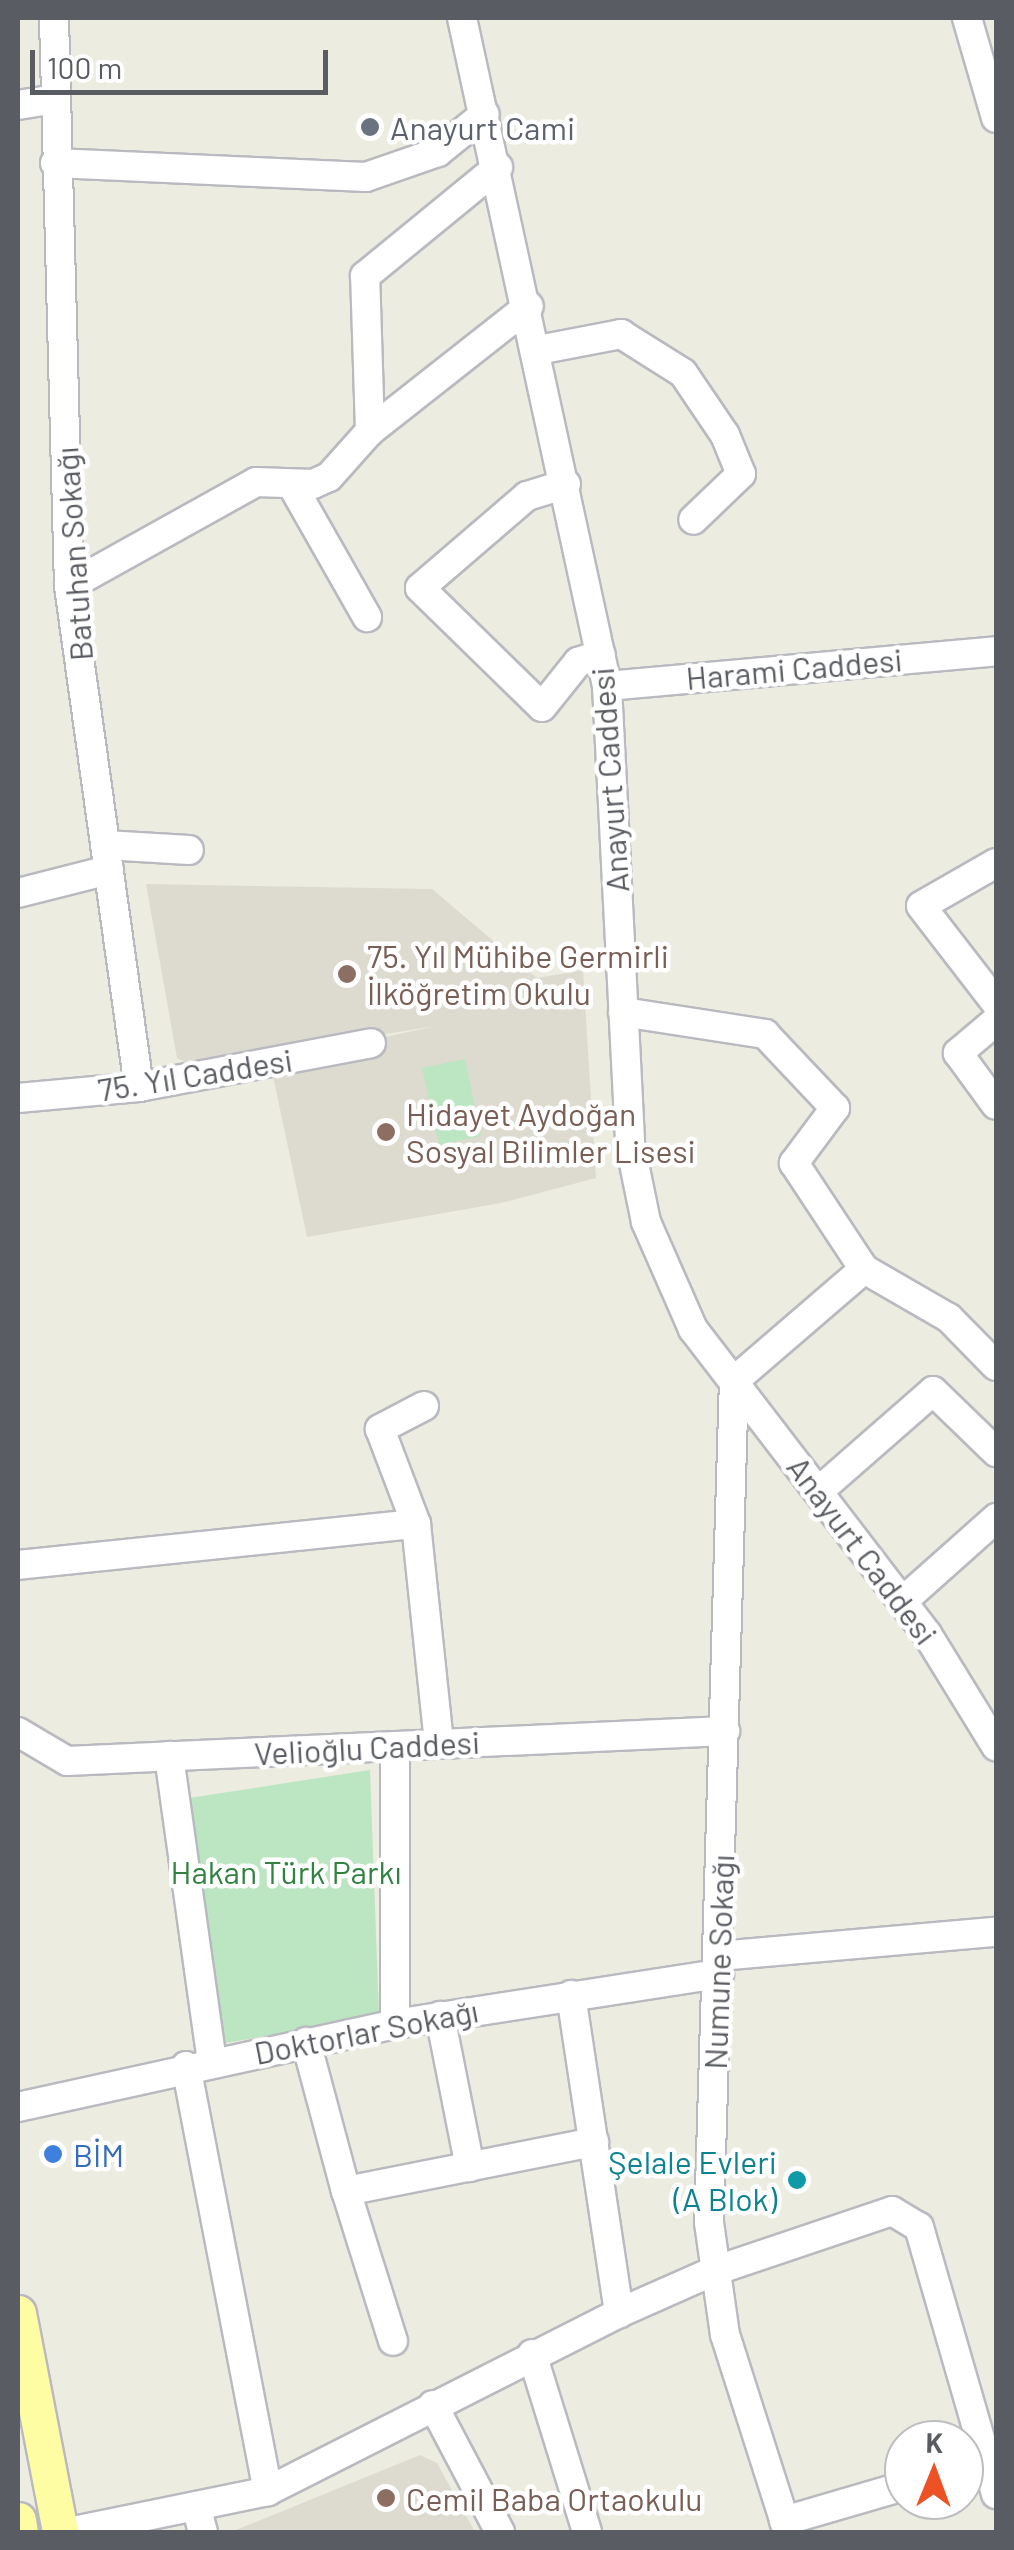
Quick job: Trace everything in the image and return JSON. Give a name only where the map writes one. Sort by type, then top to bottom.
[{"type":"main road","points":[[18,2313],[60,2532]]},
{"type":"main road","points":[[18,2520],[20,2532]]},
{"type":"street","name":"Batuhan Sokağı","points":[[54,18],[69,586],[138,1087]]},
{"type":"street","name":"Anayurt Caddesi","points":[[462,18],[529,306],[607,686],[630,1144],[646,1222],[684,1314],[902,1601],[996,1746]]},
{"type":"street","points":[[979,27],[996,118]]},
{"type":"street","points":[[18,105],[55,99]]},
{"type":"street","points":[[55,163],[366,177],[438,152],[486,114]]},
{"type":"street","points":[[370,430],[365,276],[498,168]]},
{"type":"street","points":[[69,586],[256,482],[292,485],[329,477],[370,430],[529,306]]},
{"type":"street","points":[[538,350],[621,334],[682,374],[717,421],[742,474],[693,520]]},
{"type":"street","points":[[566,484],[527,496],[420,588],[542,707],[578,662],[601,654]]},
{"type":"street","points":[[292,485],[366,618]]},
{"type":"street","name":"Harami Caddesi","points":[[607,686],[991,649]]},
{"type":"street","points":[[18,892],[107,858],[189,850]]},
{"type":"street","points":[[996,863],[921,906],[996,1003]]},
{"type":"street","points":[[624,1012],[765,1034],[835,1108],[794,1163],[864,1269],[949,1318],[996,1366]]},
{"type":"street","points":[[996,1021],[958,1053],[996,1105]]},
{"type":"street","name":"75. Yıl Caddesi","points":[[18,1098],[138,1087],[372,1043]]},
{"type":"street","points":[[734,1381],[864,1269]]},
{"type":"street","name":"Numune Sokağı","points":[[734,1381],[719,1965],[709,2184],[714,2271],[734,2372],[786,2527]]},
{"type":"street","points":[[820,1490],[933,1390],[996,1452]]},
{"type":"street","points":[[424,1406],[380,1429],[416,1524],[439,1744]]},
{"type":"street","points":[[902,1601],[996,1518]]},
{"type":"street","points":[[18,1565],[416,1524]]},
{"type":"street","name":"Velioğlu Caddesi","points":[[18,1732],[67,1761],[725,1731]]},
{"type":"street","points":[[395,1746],[395,2024]]},
{"type":"street","points":[[170,1756],[199,2063],[268,2491]]},
{"type":"street","name":"Doktorlar Sokağı","points":[[18,2106],[199,2063],[719,1965],[996,1932]]},
{"type":"street","points":[[571,1995],[618,2313]]},
{"type":"street","points":[[440,2016],[470,2167]]},
{"type":"street","points":[[306,2042],[346,2191],[394,2341]]},
{"type":"street","points":[[346,2191],[594,2142]]},
{"type":"street","points":[[70,2532],[199,2519],[268,2491],[618,2313],[714,2271],[885,2212],[908,2214],[919,2227],[988,2479]]},
{"type":"street","points":[[532,2354],[587,2532]]},
{"type":"street","points":[[432,2405],[500,2532]]},
{"type":"street","points":[[786,2527],[884,2493]]},
{"type":"shaded area","points":[[146,884],[432,889],[537,978],[583,970],[596,1178],[501,1203],[307,1237],[270,1062],[436,1026],[192,1065],[177,1058]]},
{"type":"shaded area","name":"Cemil Baba Ortaokulu","points":[[420,2455],[437,2463],[475,2532],[231,2532]]},
{"type":"green space","points":[[465,1059],[481,1136],[439,1145],[422,1068]]},
{"type":"green space","name":"Hakan Türk Parkı","points":[[370,1770],[379,2016],[220,2044],[189,1798]]},
{"type":"place","name":"Anayurt Cami","points":[[370,127]]},
{"type":"place","name":"75. Yıl Mühibe Germirli İlköğretim Okulu","points":[[347,974]]},
{"type":"place","name":"Hidayet Aydoğan Sosyal Bilimler Lisesi","points":[[386,1132]]},
{"type":"place","name":"BİM","points":[[53,2154]]},
{"type":"place","name":"Şelale Evleri (A Blok)","points":[[797,2180]]},
{"type":"place","name":"Cemil Baba Ortaokulu","points":[[386,2498]]}]
